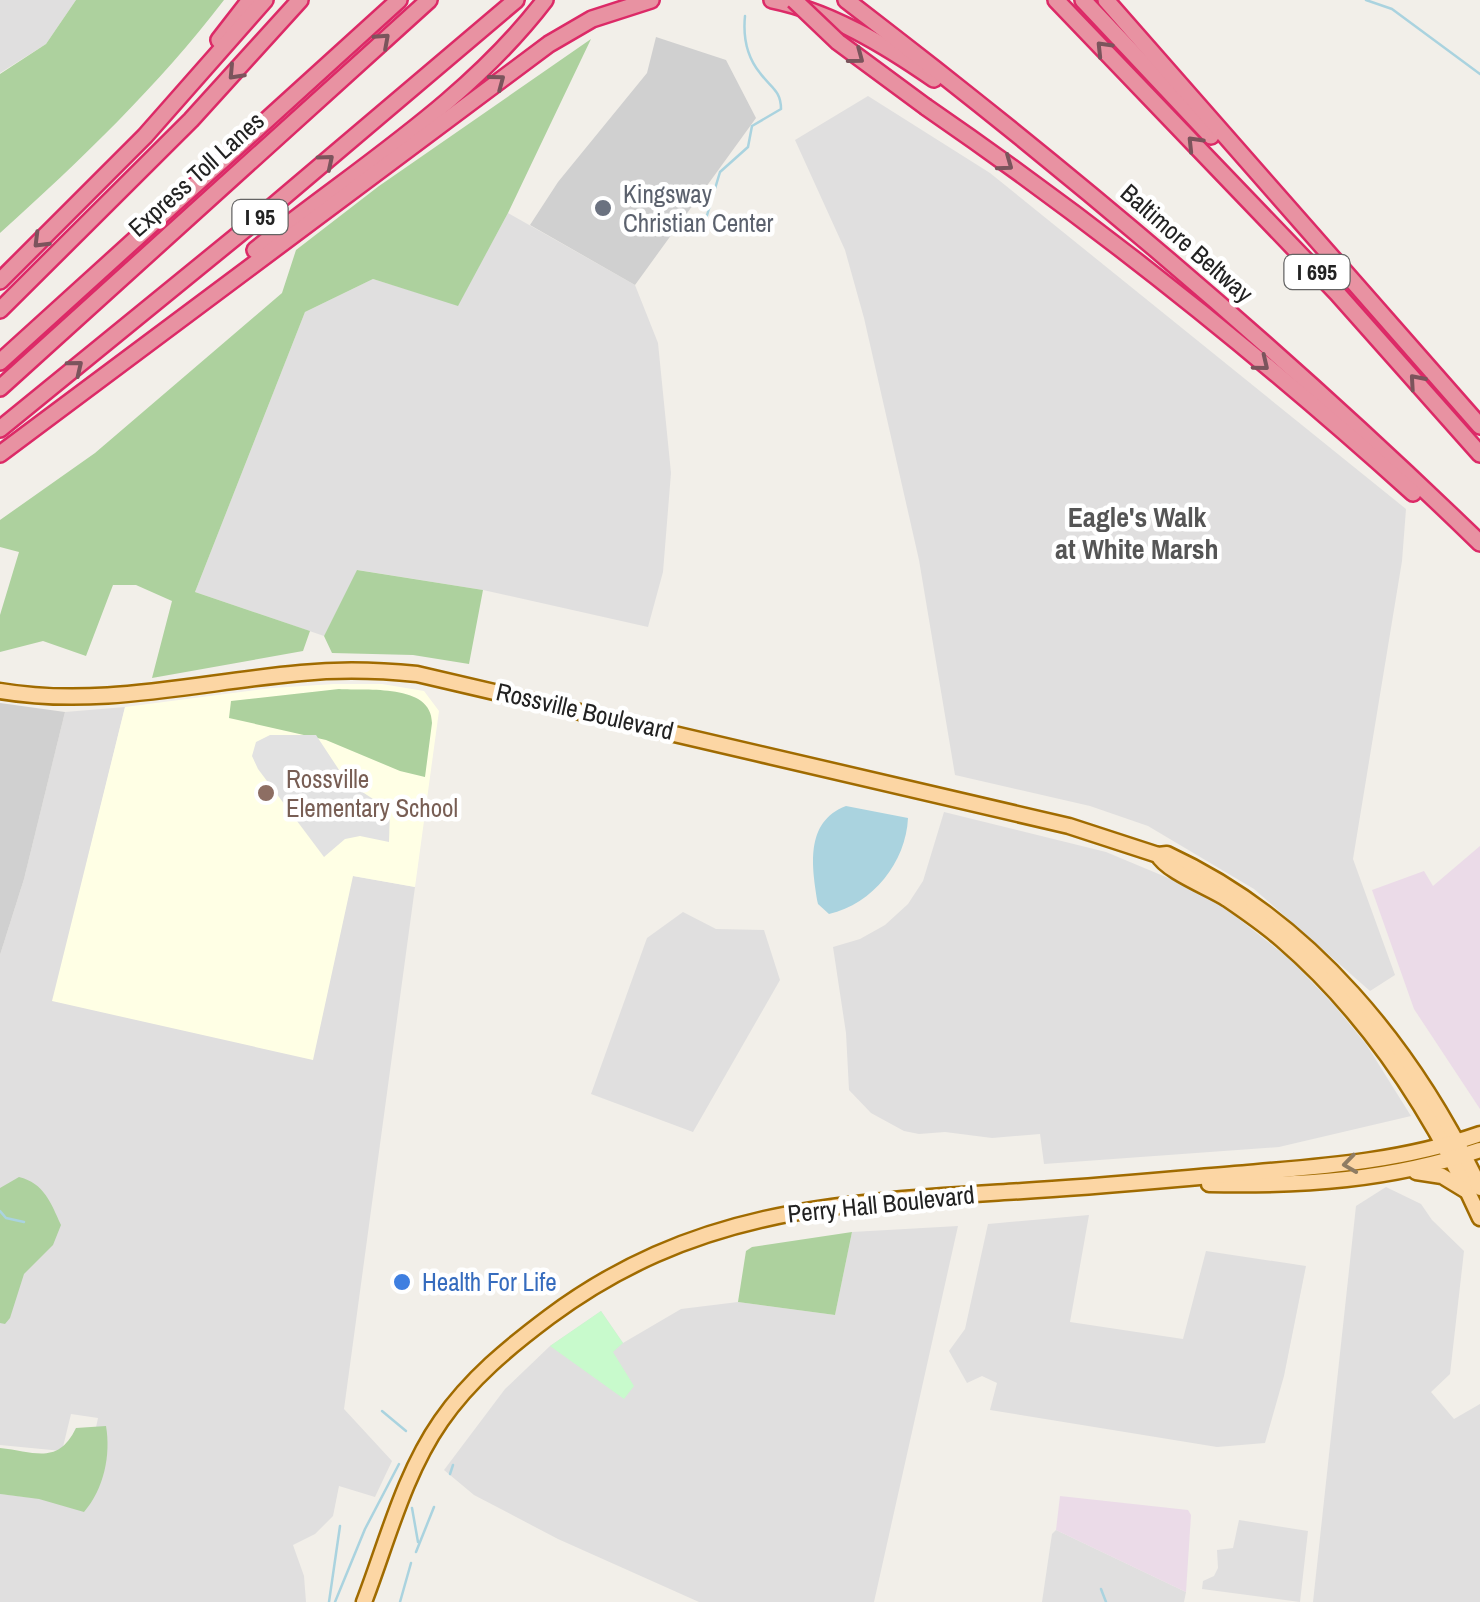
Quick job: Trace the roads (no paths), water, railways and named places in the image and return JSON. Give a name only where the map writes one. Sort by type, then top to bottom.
[{"type":"highway","points":[[80,201],[192,74],[250,0]]},
{"type":"highway","points":[[0,281],[156,125],[265,0]]},
{"type":"highway","points":[[0,310],[192,120],[300,0]]},
{"type":"highway","name":"Express Toll Lanes","points":[[0,362],[399,0]]},
{"type":"highway","name":"Express Toll Lanes","points":[[0,388],[429,0]]},
{"type":"highway","name":"I 95","points":[[0,428],[260,217],[516,0]]},
{"type":"highway","points":[[0,452],[442,106],[493,61],[546,0]]},
{"type":"highway","points":[[0,452],[549,44],[592,19],[651,0]]},
{"type":"highway","points":[[772,0],[836,21],[924,72],[1214,300]]},
{"type":"highway","points":[[794,0],[838,42],[1071,212],[1207,319],[1398,480],[1480,556]]},
{"type":"highway","name":"Baltimore Beltway","points":[[846,0],[1022,137],[1214,300],[1480,543]]},
{"type":"highway","name":"I 695","points":[[1056,0],[1338,294],[1480,454]]},
{"type":"highway","points":[[1082,0],[1318,247],[1341,266]]},
{"type":"highway","points":[[1106,0],[1480,426]]},
{"type":"main road","name":"Rossville Boulevard","points":[[0,691],[71,699],[317,671],[370,670],[434,676],[1069,826],[1158,855],[1162,864],[1247,912],[1314,970],[1370,1032],[1455,1150],[1474,1191],[1480,1218]]},
{"type":"main road","points":[[1455,1150],[1480,1134]]},
{"type":"main road","points":[[1455,1150],[1480,1150]]},
{"type":"main road","name":"Perry Hall Boulevard","points":[[1164,1183],[1281,1186],[1400,1172],[1455,1150]]},
{"type":"main road","name":"Perry Hall Boulevard","points":[[364,1602],[416,1463],[439,1424],[468,1387],[512,1345],[571,1301],[606,1279],[681,1243],[713,1231],[808,1208],[1164,1183],[1455,1150]]},
{"type":"main road","points":[[1400,1172],[1442,1176],[1474,1191]]},
{"type":"water","points":[[846,806],[908,818],[906,834],[894,865],[873,891],[829,914],[818,904],[814,848],[823,823]]},
{"type":"waterway","points":[[1366,0],[1392,9],[1480,74]]},
{"type":"waterway","points":[[705,222],[720,172],[748,147],[752,126],[781,109],[777,93],[749,53],[745,16]]},
{"type":"waterway","points":[[0,1211],[6,1218],[24,1222]]},
{"type":"waterway","points":[[382,1411],[406,1431]]},
{"type":"waterway","points":[[335,1602],[365,1529],[399,1464]]},
{"type":"waterway","points":[[450,1474],[453,1465]]},
{"type":"waterway","points":[[416,1552],[434,1507]]},
{"type":"waterway","points":[[412,1508],[418,1542]]},
{"type":"waterway","points":[[329,1602],[340,1526]]},
{"type":"waterway","points":[[400,1602],[411,1563]]},
{"type":"waterway","points":[[1101,1589],[1106,1602]]},
{"type":"place","name":"Kingsway Christian Center","points":[[603,208]]},
{"type":"place","name":"Rossville Elementary School","points":[[266,793]]},
{"type":"place","name":"Health For Life","points":[[402,1282]]},
{"type":"district","name":"Eagle's Walk at White Marsh","points":[[1137,533]]}]
